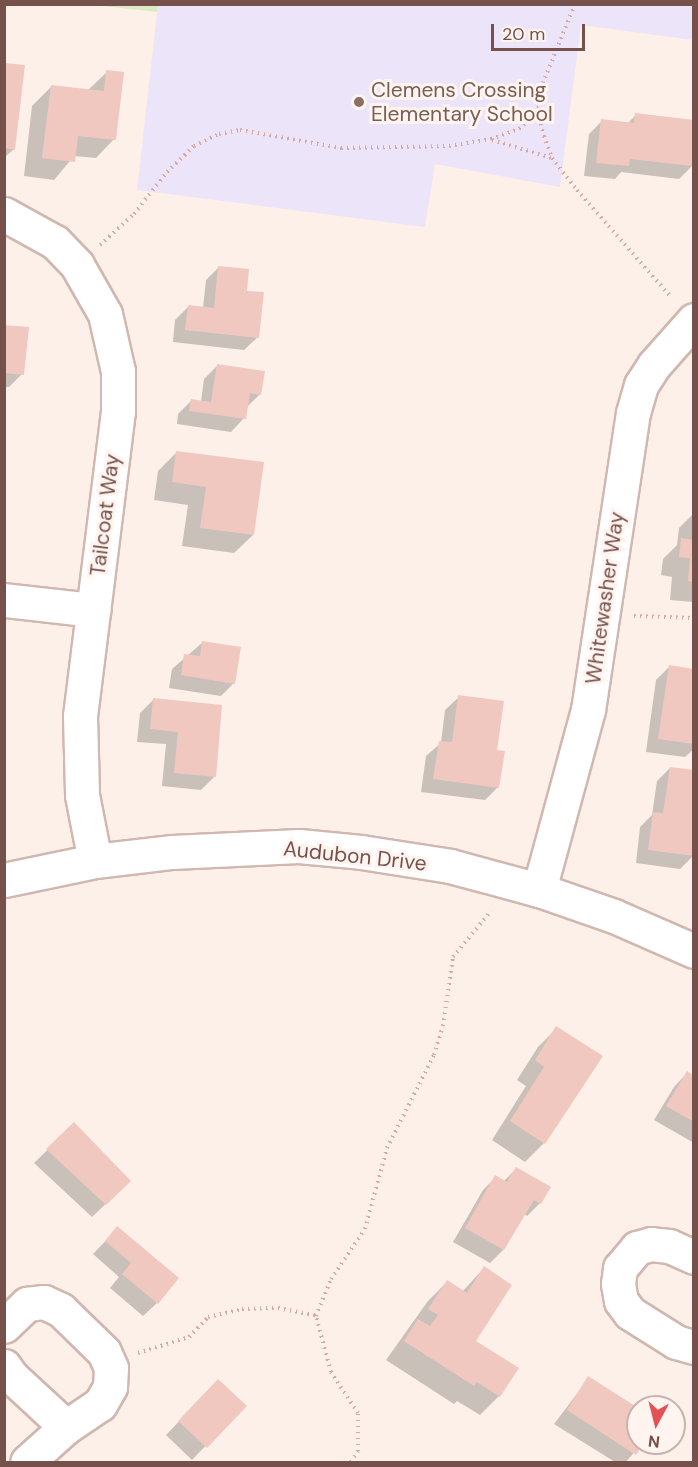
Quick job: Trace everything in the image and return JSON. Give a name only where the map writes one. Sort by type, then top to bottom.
[{"type":"street","name":"Tailcoat Way","points":[[4,214],[55,242],[77,265],[105,314],[118,371],[117,411],[80,716],[82,795],[95,861]]},
{"type":"street","name":"Whitewasher Way","points":[[540,890],[588,710],[639,394],[654,366],[693,320]]},
{"type":"street","points":[[4,600],[93,610]]},
{"type":"street","name":"Audubon Drive","points":[[4,880],[95,861],[172,852],[299,846],[450,866],[540,890],[615,916],[693,951]]},
{"type":"street","points":[[693,1257],[669,1246],[651,1244],[637,1248],[620,1268],[618,1284],[621,1301],[630,1313],[676,1342],[693,1347]]},
{"type":"street","points":[[4,1326],[27,1304],[44,1302],[62,1310],[104,1352],[111,1368],[110,1387],[100,1404],[66,1427],[27,1462]]},
{"type":"street","points":[[4,1366],[10,1376],[66,1427]]},
{"type":"path","points":[[575,4],[557,42],[538,112],[552,158],[647,272],[693,320]]},
{"type":"path","points":[[77,265],[134,214],[194,146],[219,134],[240,130],[342,148],[449,146],[491,140],[519,129],[538,112]]},
{"type":"path","points":[[491,140],[552,158]]},
{"type":"path","points":[[603,612],[693,618]]},
{"type":"path","points":[[351,1462],[358,1451],[358,1413],[331,1372],[316,1316],[331,1279],[365,1229],[387,1148],[434,1055],[443,1026],[453,957],[498,903],[540,890]]},
{"type":"path","points":[[111,1368],[136,1353],[189,1337],[208,1317],[243,1309],[278,1308],[316,1316]]},
{"type":"shaded area","name":"Clemens Crossing Elementary School","points":[[158,5],[693,5],[693,40],[581,25],[560,187],[435,164],[425,227],[137,190]]},
{"type":"green space","points":[[158,4],[157,12],[95,5]]},
{"type":"building","points":[[5,63],[25,65],[15,150],[5,148]]},
{"type":"building","points":[[106,70],[124,72],[116,140],[78,136],[75,162],[42,158],[51,85],[104,91]]},
{"type":"building","points":[[635,113],[694,120],[693,166],[630,159],[629,166],[596,163],[601,119],[634,123]]},
{"type":"building","points":[[218,266],[249,269],[247,291],[264,292],[259,338],[185,330],[188,305],[214,308]]},
{"type":"building","points":[[4,325],[29,327],[24,375],[4,373]]},
{"type":"building","points":[[217,364],[265,371],[261,395],[250,393],[246,419],[189,411],[191,399],[211,402]]},
{"type":"building","points":[[176,451],[264,462],[254,535],[200,528],[206,487],[172,482]]},
{"type":"building","points":[[681,538],[694,540],[694,582],[688,581],[690,558],[679,557]]},
{"type":"building","points":[[202,641],[241,647],[235,684],[181,675],[184,654],[200,656]]},
{"type":"building","points":[[669,665],[694,669],[694,744],[658,739]]},
{"type":"building","points":[[458,695],[504,701],[497,750],[505,751],[499,788],[433,779],[439,741],[452,742]]},
{"type":"building","points":[[153,698],[222,705],[216,777],[174,773],[178,732],[150,729]]},
{"type":"building","points":[[670,767],[694,770],[694,856],[648,850],[653,812],[663,813]]},
{"type":"building","points":[[556,1026],[603,1056],[545,1144],[510,1121],[544,1067],[535,1060]]},
{"type":"building","points":[[687,1071],[694,1076],[694,1122],[666,1106]]},
{"type":"building","points":[[74,1122],[131,1181],[106,1205],[46,1149]]},
{"type":"building","points":[[516,1167],[551,1187],[541,1204],[534,1200],[504,1250],[465,1228],[495,1175],[507,1182]]},
{"type":"building","points":[[117,1226],[179,1278],[158,1304],[122,1274],[131,1263],[105,1241]]},
{"type":"building","points":[[484,1266],[512,1285],[476,1341],[519,1368],[500,1397],[477,1382],[474,1386],[404,1341],[418,1319],[430,1326],[438,1315],[428,1309],[447,1280],[467,1293]]},
{"type":"building","points":[[588,1376],[626,1400],[626,1448],[567,1410]]},
{"type":"building","points":[[218,1379],[247,1406],[207,1448],[178,1421]]},
{"type":"place","name":"Clemens Crossing Elementary School","points":[[359,102]]}]
